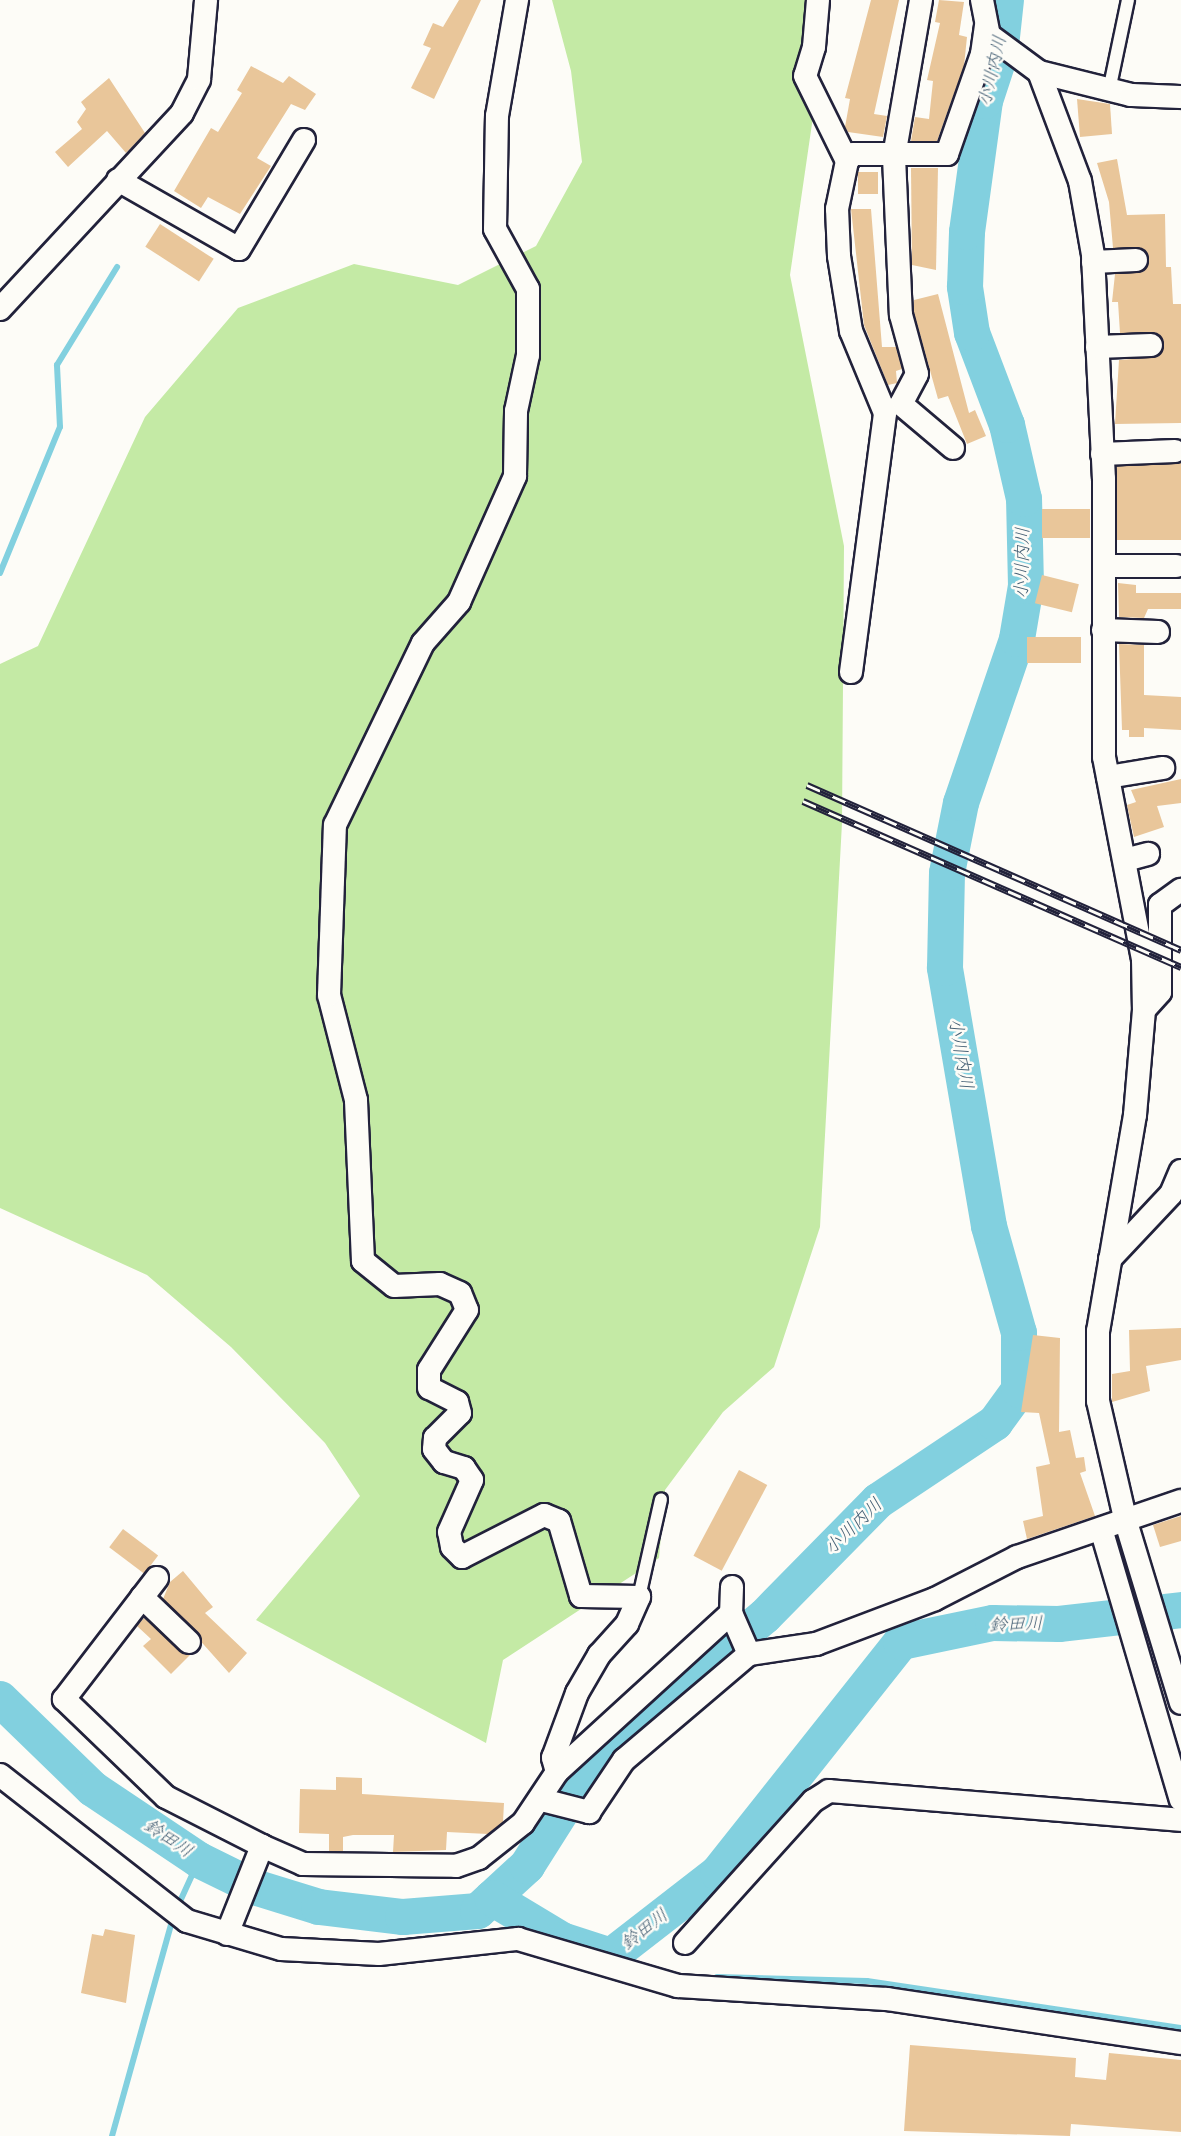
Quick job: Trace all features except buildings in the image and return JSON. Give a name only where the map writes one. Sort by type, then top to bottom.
[{"type":"street","points":[[0,309],[182,113],[199,79],[206,0]]},
{"type":"street","points":[[517,0],[497,116],[495,229],[528,289],[528,355],[516,411],[515,476],[459,602],[423,643],[335,825],[329,995],[356,1100],[363,1261],[394,1286],[440,1284],[460,1293],[467,1311],[429,1370],[429,1388],[458,1402],[460,1413],[435,1438],[434,1449],[444,1462],[464,1468],[472,1480],[449,1532],[452,1547],[462,1557],[544,1515],[559,1521],[581,1596],[639,1597],[627,1624],[599,1655],[577,1693],[553,1758],[557,1772]]},
{"type":"street","points":[[818,0],[814,47],[805,76],[847,161]]},
{"type":"street","points":[[851,672],[893,408],[917,374],[901,315],[894,157],[921,0]]},
{"type":"street","points":[[953,448],[893,408],[851,331],[839,256],[837,209],[847,161],[853,154],[894,157],[947,154],[988,31],[982,0]]},
{"type":"street","points":[[988,31],[1034,68],[1110,86],[1131,95],[1181,97]]},
{"type":"street","points":[[1034,68],[1080,181],[1093,262],[1102,454],[1108,777],[1143,959],[1143,1010],[1135,1115],[1098,1331],[1098,1401],[1133,1548],[1181,1703]]},
{"type":"street","points":[[118,180],[239,249],[304,140]]},
{"type":"street","points":[[1093,262],[1136,260]]},
{"type":"street","points":[[1097,347],[1151,345]]},
{"type":"street","points":[[1102,454],[1175,451]]},
{"type":"street","points":[[1104,566],[1176,566]]},
{"type":"street","points":[[1104,630],[1158,632]]},
{"type":"street","points":[[1108,777],[1163,768]]},
{"type":"street","points":[[1125,860],[1149,854]]},
{"type":"street","points":[[1143,1010],[1160,992],[1160,905],[1181,890]]},
{"type":"street","points":[[1110,1259],[1171,1194],[1181,1171]]},
{"type":"street","points":[[543,1800],[590,1812],[624,1760],[748,1651],[816,1644],[935,1599],[1017,1557],[1102,1532],[1181,1501]]},
{"type":"street","points":[[1102,1532],[1138,1664],[1181,1800]]},
{"type":"street","points":[[157,1578],[64,1699],[166,1797],[260,1850],[303,1864],[456,1866],[479,1858],[543,1800],[557,1772],[731,1613]]},
{"type":"street","points":[[732,1587],[731,1613],[748,1651]]},
{"type":"street","points":[[142,1597],[189,1642]]},
{"type":"street","points":[[0,1775],[186,1920],[227,1930],[281,1949],[379,1954],[519,1939],[678,1986],[887,1999],[1181,2043]]},
{"type":"street","points":[[685,1943],[813,1801],[829,1791],[1181,1820]]},
{"type":"street","points":[[227,1930],[260,1850]]},
{"type":"lane","points":[[1110,86],[1128,0]]},
{"type":"lane","points":[[639,1597],[661,1499]]},
{"type":"green space","points":[[552,0],[830,0],[790,275],[844,546],[842,823],[820,1227],[774,1367],[723,1412],[665,1490],[659,1558],[503,1660],[486,1743],[256,1620],[360,1496],[325,1443],[231,1347],[147,1275],[0,1208],[0,664],[38,646],[145,417],[238,308],[354,264],[458,285],[536,246],[582,162],[571,71]]},
{"type":"waterway","name":"小川内川","points":[[0,1699],[93,1789],[199,1860],[254,1887],[319,1907],[403,1917],[478,1911],[527,1866],[587,1771],[616,1741],[765,1616],[878,1501],[995,1423],[1019,1390],[1019,1333],[989,1226],[945,968],[947,873],[961,803],[1017,639],[1026,586],[1024,499],[1007,425],[972,333],[965,287],[967,232],[985,101],[1000,55],[1006,0]]},
{"type":"waterway","points":[[0,573],[60,427],[57,365],[117,267]]},
{"type":"waterway","name":"鈴田川","points":[[492,1898],[562,1940],[611,1956],[718,1873],[901,1642],[993,1623],[1059,1624],[1181,1610]]},
{"type":"waterway","points":[[177,1908],[199,1860]]},
{"type":"waterway","points":[[112,2136],[173,1917]]},
{"type":"waterway","points":[[717,1977],[867,1981],[1181,2028]]},
{"type":"railway","points":[[807,785],[1181,950]]},
{"type":"railway","points":[[803,801],[1181,967]]}]
